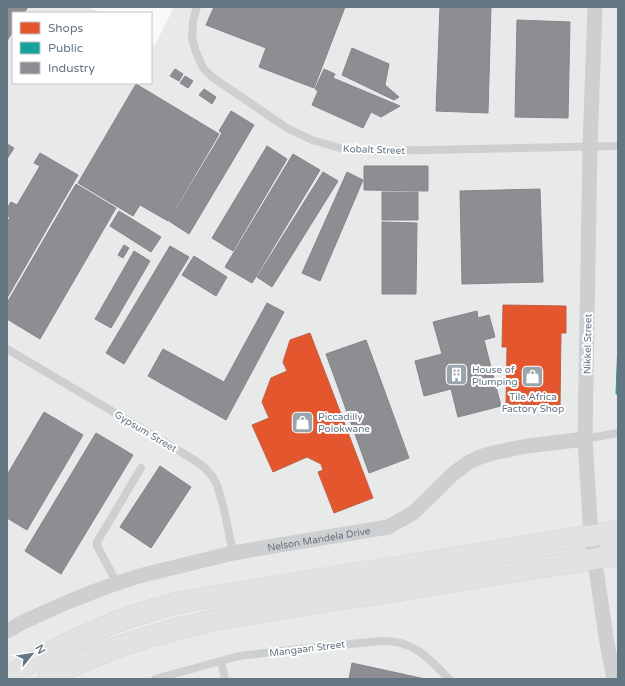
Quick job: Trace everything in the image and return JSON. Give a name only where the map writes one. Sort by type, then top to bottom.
[{"type":"main road","points":[[7,678],[37,658],[86,635],[118,621],[170,605],[221,595],[618,531]]},
{"type":"main road","points":[[48,679],[64,670],[106,652],[134,642],[190,626],[245,615],[618,555]]},
{"type":"street","name":"Nikkel Street","points":[[595,7],[590,146],[585,439],[591,536],[614,679]]},
{"type":"street","name":"Nelson Mandela Drive","points":[[7,631],[23,622],[70,601],[139,576],[233,553],[388,527],[413,513],[453,474],[469,462],[480,457],[527,446],[585,439]]},
{"type":"lane","name":"Kobalt Street","points":[[197,7],[193,21],[192,39],[203,68],[212,77],[287,128],[312,140],[346,150],[618,146]]},
{"type":"lane","name":"Gypsum Street","points":[[7,349],[196,460],[205,468],[212,476],[217,486],[224,510],[233,553]]},
{"type":"lane","name":"Nelson Mandela Drive","points":[[585,439],[618,433]]},
{"type":"lane","points":[[117,583],[97,546],[97,542],[142,468]]},
{"type":"lane","name":"Mangaan Street","points":[[155,679],[239,656],[382,640],[403,643],[414,648],[425,656],[449,679]]},
{"type":"lane","points":[[221,661],[226,679]]},
{"type":"shaded area","points":[[7,7],[89,7],[97,12],[12,12],[12,84],[152,84],[152,44],[155,45],[174,7],[618,7],[618,679],[7,679]]},
{"type":"building: Shops","name":"Tile Africa Factory Shop","points":[[503,305],[566,306],[566,333],[561,333],[560,405],[506,404],[507,347],[502,347]]},
{"type":"building: Shops","name":"Piccadilly Polokwane","points":[[310,333],[373,498],[334,513],[318,472],[323,470],[321,464],[307,457],[273,472],[252,425],[269,418],[262,402],[271,378],[287,371],[283,362],[290,340]]},
{"type":"building: Public","points":[[618,342],[618,394],[616,394]]},
{"type":"building: Industry","points":[[7,7],[28,7],[25,12],[12,12],[12,33],[7,41]]},
{"type":"building: Industry","points":[[214,7],[345,7],[314,88],[259,67],[266,48],[206,25]]},
{"type":"building: Industry","points":[[440,7],[491,7],[488,113],[436,111]]},
{"type":"building: Industry","points":[[517,20],[570,22],[568,118],[515,117]]},
{"type":"building: Industry","points":[[352,48],[389,64],[385,85],[399,97],[394,100],[342,75]]},
{"type":"building: Industry","points":[[175,69],[183,74],[179,81],[170,76]]},
{"type":"building: Industry","points":[[324,69],[335,74],[333,78],[400,106],[381,117],[371,112],[363,128],[312,105],[318,91],[315,89]]},
{"type":"building: Industry","points":[[185,76],[193,81],[188,88],[180,83]]},
{"type":"building: Industry","points":[[136,84],[219,134],[168,221],[140,205],[133,216],[78,183]]},
{"type":"building: Industry","points":[[204,89],[216,97],[212,104],[199,95]]},
{"type":"building: Industry","points":[[231,111],[254,125],[189,234],[169,221],[222,133],[219,131]]},
{"type":"building: Industry","points":[[7,144],[14,148],[7,159]]},
{"type":"building: Industry","points":[[267,146],[287,159],[233,251],[212,238]]},
{"type":"building: Industry","points":[[40,153],[78,175],[7,298],[7,223],[10,217],[7,216],[7,208],[11,202],[17,205],[40,166],[34,163]]},
{"type":"building: Industry","points":[[293,154],[320,170],[252,283],[225,267]]},
{"type":"building: Industry","points":[[364,166],[428,166],[428,191],[364,190]]},
{"type":"building: Industry","points":[[323,172],[338,181],[272,287],[257,277]]},
{"type":"building: Industry","points":[[347,172],[363,180],[320,281],[302,273]]},
{"type":"building: Industry","points":[[76,184],[116,208],[40,339],[7,319],[7,303]]},
{"type":"building: Industry","points":[[540,189],[543,282],[462,284],[460,191]]},
{"type":"building: Industry","points":[[382,192],[418,192],[418,220],[382,220]]},
{"type":"building: Industry","points":[[119,211],[161,237],[151,252],[110,226]]},
{"type":"building: Industry","points":[[382,222],[417,223],[416,294],[382,294]]},
{"type":"building: Industry","points":[[124,245],[129,248],[123,258],[118,255]]},
{"type":"building: Industry","points":[[170,246],[189,257],[124,364],[106,353]]},
{"type":"building: Industry","points":[[134,251],[150,261],[111,328],[95,319]]},
{"type":"building: Industry","points":[[194,256],[227,277],[216,296],[182,275]]},
{"type":"building: Industry","points":[[267,303],[284,312],[226,420],[148,376],[163,349],[224,382]]},
{"type":"building: Industry","name":"House of Plumping","points":[[477,311],[478,318],[489,315],[495,337],[484,340],[501,406],[458,417],[451,389],[424,396],[415,361],[442,354],[433,322]]},
{"type":"building: Industry","points":[[366,340],[409,458],[369,473],[326,354]]},
{"type":"building: Industry","points":[[44,412],[83,435],[27,530],[7,518],[7,475]]},
{"type":"building: Industry","points":[[96,433],[133,455],[61,574],[25,551]]},
{"type":"building: Industry","points":[[160,466],[191,487],[151,548],[120,527]]},
{"type":"building: Industry","points":[[352,663],[425,679],[349,679]]},
{"type":"place","name":"House of Plumping","points":[[456,375]]},
{"type":"place","name":"Tile Africa Factory Shop","points":[[533,376]]},
{"type":"place","name":"Piccadilly Polokwane","points":[[302,422]]}]
